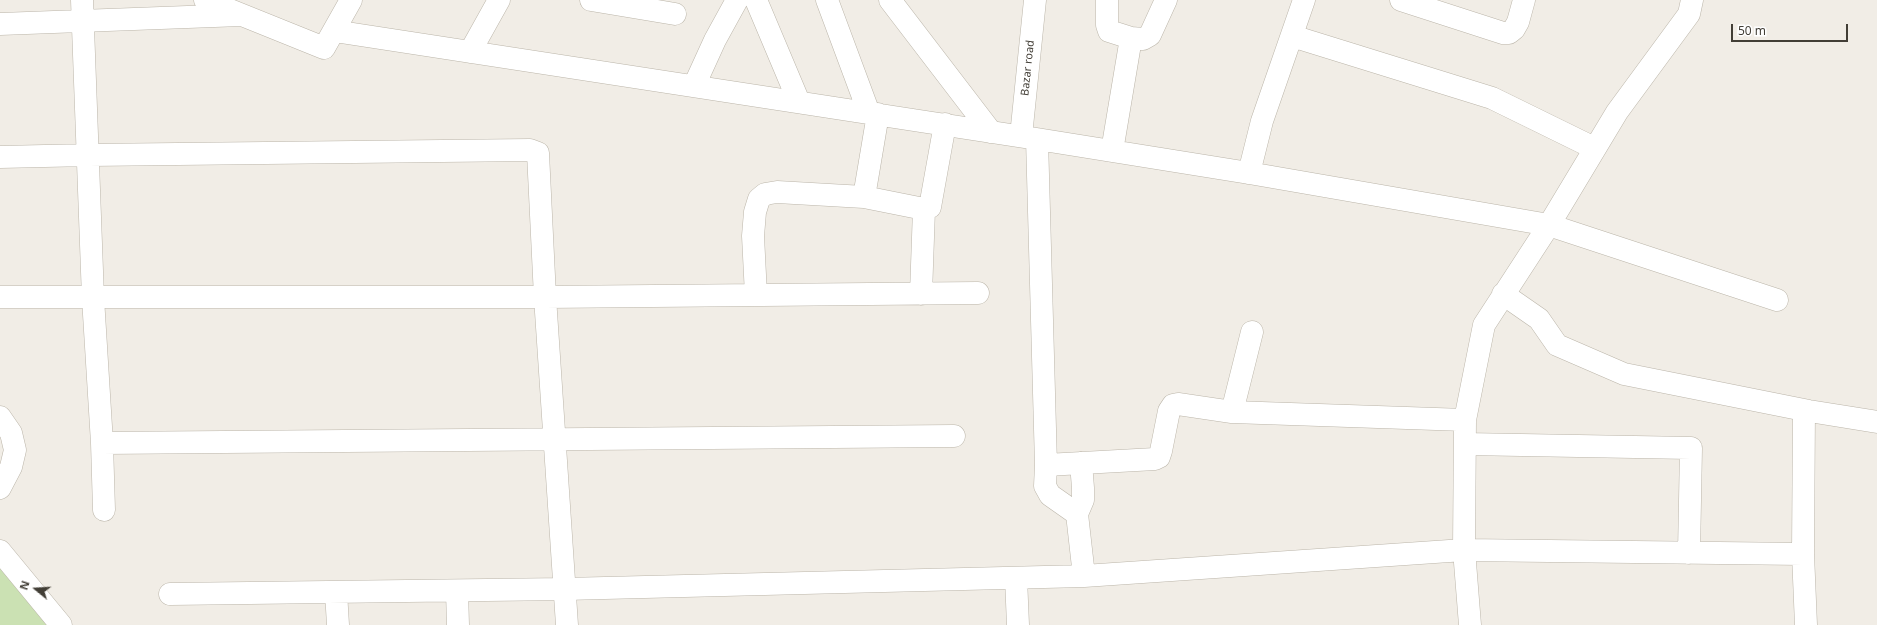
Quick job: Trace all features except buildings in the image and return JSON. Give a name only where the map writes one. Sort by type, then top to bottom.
[{"type":"street","points":[[205,0],[324,48],[350,0]]},
{"type":"street","points":[[470,52],[499,0]]},
{"type":"street","points":[[591,0],[675,14]]},
{"type":"street","points":[[694,86],[715,40],[737,0]]},
{"type":"street","points":[[756,0],[798,102]]},
{"type":"street","points":[[827,0],[873,114],[864,197]]},
{"type":"street","points":[[890,0],[991,132]]},
{"type":"street","name":"Bazar road","points":[[1035,0],[1029,137],[1046,465],[1045,486],[1050,495],[1077,514]]},
{"type":"street","points":[[1107,0],[1106,25],[1109,31],[1131,38],[1143,39],[1150,35],[1166,0]]},
{"type":"street","points":[[1249,172],[1262,121],[1304,0]]},
{"type":"street","points":[[1401,0],[1503,34],[1509,33],[1514,29],[1518,22],[1524,0]]},
{"type":"street","points":[[1470,625],[1464,550],[1465,420],[1484,325],[1548,225],[1617,112],[1689,14],[1692,0]]},
{"type":"street","points":[[0,24],[83,10],[241,15]]},
{"type":"street","points":[[83,10],[93,298],[102,443],[104,510]]},
{"type":"street","points":[[334,31],[1249,172],[1548,225],[1777,300]]},
{"type":"street","points":[[1292,36],[1492,98],[1594,148]]},
{"type":"street","points":[[1112,151],[1131,38]]},
{"type":"street","points":[[756,295],[753,236],[755,212],[759,199],[765,194],[777,192],[864,197],[924,209],[930,207],[945,124]]},
{"type":"street","points":[[0,157],[530,150],[538,153],[545,297],[556,440],[567,625]]},
{"type":"street","points":[[921,294],[924,209]]},
{"type":"street","points":[[0,297],[545,297],[978,293]]},
{"type":"street","points":[[1503,294],[1539,319],[1557,345],[1624,374],[1804,410],[1877,422]]},
{"type":"street","points":[[1232,412],[1252,332]]},
{"type":"street","points":[[1046,465],[1155,459],[1159,457],[1169,411],[1175,404],[1232,412],[1465,420]]},
{"type":"street","points":[[1804,410],[1803,554],[1806,625]]},
{"type":"street","points":[[0,417],[11,433],[15,450],[11,467],[0,488]]},
{"type":"street","points":[[102,443],[954,436]]},
{"type":"street","points":[[1465,444],[1691,448],[1689,553]]},
{"type":"street","points":[[1081,463],[1083,488],[1082,500],[1077,514],[1084,576]]},
{"type":"street","points":[[170,594],[565,589],[1084,576],[1464,550],[1803,554]]},
{"type":"street","points":[[0,551],[61,625]]},
{"type":"street","points":[[1016,578],[1018,625]]},
{"type":"street","points":[[457,591],[458,625]]},
{"type":"street","points":[[336,592],[338,625]]},
{"type":"green space","points":[[0,563],[51,625],[0,625]]}]
